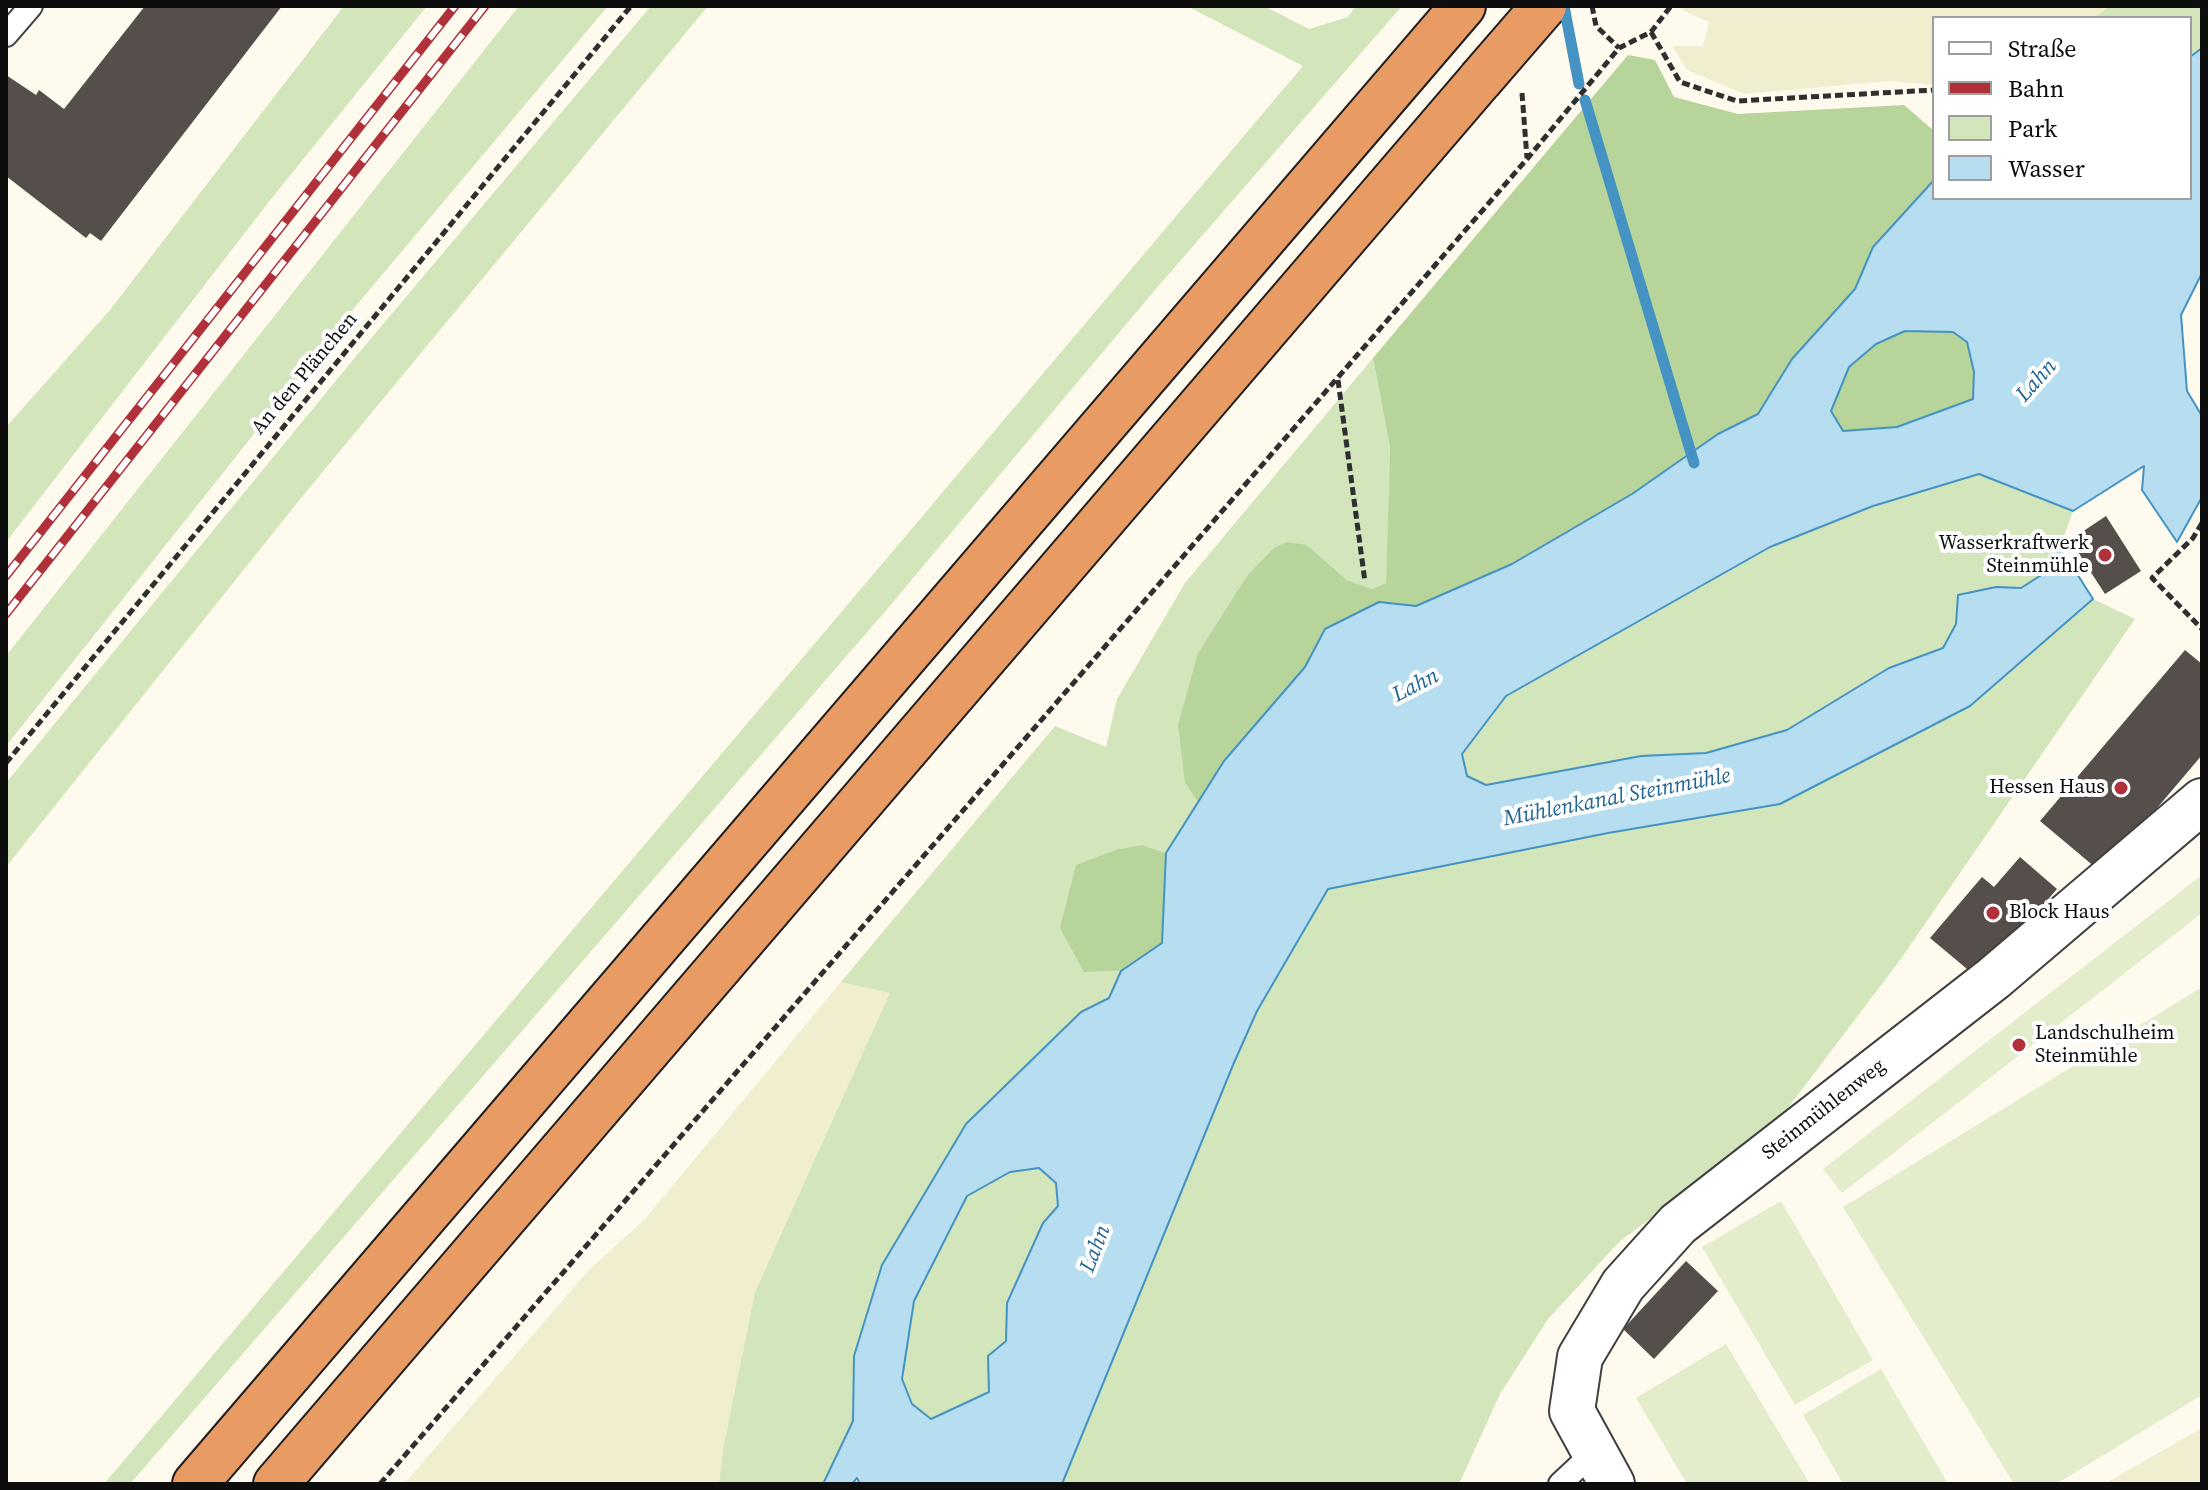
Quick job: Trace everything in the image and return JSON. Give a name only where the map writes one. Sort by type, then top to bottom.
[{"type":"highway","points":[[195,1484],[1463,6]]},
{"type":"highway","points":[[276,1484],[1544,6]]},
{"type":"street","name":"Steinmühlenweg","points":[[1602,1469],[1572,1411],[1580,1357],[1623,1285],[1678,1224],[1994,978],[2202,801]]},
{"type":"lane","points":[[6,35],[31,6]]},
{"type":"lane","points":[[1560,1484],[1602,1469]]},
{"type":"path","name":"An den Plänchen","points":[[6,763],[631,6]]},
{"type":"path","points":[[1592,6],[1596,26],[1619,48]]},
{"type":"path","points":[[380,1484],[1338,379],[1619,48],[1651,32],[1671,6]]},
{"type":"path","points":[[1651,32],[1680,82],[1737,101],[1932,90]]},
{"type":"path","points":[[1338,379],[1365,582]]},
{"type":"path","points":[[2202,523],[2193,538],[2152,578],[2202,629]]},
{"type":"shaded area","points":[[1685,6],[2110,6],[2097,16],[1932,16],[1932,85],[1891,81],[1744,94],[1687,70],[1672,46],[1703,46],[1709,22],[1682,10]]},
{"type":"shaded area","points":[[841,982],[891,993],[755,1292],[723,1449],[719,1484],[404,1484],[588,1271],[645,1219]]},
{"type":"shaded area","points":[[2202,1428],[2202,1484],[2104,1484]]},
{"type":"green space","points":[[344,6],[427,6],[271,199],[6,542],[6,427],[110,310]]},
{"type":"green space","points":[[519,6],[608,6],[350,313],[6,746],[6,656]]},
{"type":"green space","points":[[651,6],[708,6],[301,498],[6,867],[6,783],[352,361]]},
{"type":"green space","points":[[1187,6],[1264,6],[1309,29],[1348,17],[1356,6],[1402,6],[1154,291],[888,608],[130,1484],[104,1484],[1303,66]]},
{"type":"green space","points":[[2110,6],[2202,6],[2202,48],[2192,56],[2192,16],[2097,16]]},
{"type":"green space","points":[[1628,55],[1655,60],[1674,97],[1738,114],[1904,105],[1932,129],[1932,182],[1873,247],[1855,289],[1792,359],[1758,414],[1718,434],[1632,494],[1512,564],[1416,606],[1379,602],[1326,629],[1305,667],[1224,761],[1198,802],[1185,783],[1178,725],[1198,653],[1246,577],[1274,548],[1287,542],[1307,545],[1347,580],[1372,589],[1386,583],[1390,447],[1373,358]]},
{"type":"green space","points":[[1905,331],[1954,332],[1967,342],[1974,372],[1973,399],[1897,427],[1843,431],[1831,411],[1849,367],[1876,344]]},
{"type":"green space","points":[[1373,358],[1390,447],[1386,583],[1372,589],[1347,580],[1307,545],[1246,577],[1198,653],[1185,783],[1198,802],[1166,853],[1142,845],[1119,849],[1084,972],[1121,971],[1109,998],[1081,1012],[966,1124],[882,1265],[854,1356],[853,1421],[823,1484],[719,1484],[723,1449],[755,1292],[890,993],[841,982],[1055,726],[1106,747],[1117,699],[1185,583]]},
{"type":"green space","points":[[1979,474],[2073,511],[2060,547],[2043,574],[2021,588],[1996,587],[1956,624],[1943,648],[1889,668],[1787,730],[1706,753],[1641,756],[1486,785],[1467,776],[1462,754],[1506,696],[1770,547],[1873,506]]},
{"type":"green space","points":[[2093,599],[2135,619],[1900,960],[1772,1129],[1620,1241],[1548,1319],[1500,1394],[1459,1484],[1062,1484],[1233,1065],[1257,1012],[1328,889],[1608,833],[1780,804],[1970,706]]},
{"type":"green space","points":[[1142,845],[1166,853],[1162,943],[1121,971],[1084,972],[1060,928],[1076,865],[1119,849]]},
{"type":"green space","points":[[2202,875],[2202,913],[1842,1193],[1823,1169]]},
{"type":"green space","points":[[2202,987],[2202,1395],[2056,1484],[2014,1484],[1843,1207]]},
{"type":"green space","points":[[1039,1168],[1056,1183],[1058,1206],[1043,1223],[1007,1303],[1006,1341],[988,1357],[989,1392],[932,1420],[912,1404],[902,1379],[914,1301],[967,1196],[1011,1172]]},
{"type":"green space","points":[[1781,1201],[1873,1360],[1795,1405],[1702,1247]]},
{"type":"green space","points":[[1726,1344],[1810,1484],[1687,1484],[1636,1398]]},
{"type":"green space","points":[[1881,1369],[1948,1484],[1843,1484],[1803,1415]]},
{"type":"water","points":[[2202,48],[2202,273],[2181,315],[2187,391],[2202,416],[2202,497],[2177,542],[2142,490],[2144,466],[2073,511],[1979,474],[1873,506],[1770,547],[1506,696],[1462,754],[1467,776],[1486,785],[1641,756],[1706,753],[1787,730],[1889,668],[1943,648],[1956,624],[1958,595],[1996,587],[2021,588],[2043,574],[2060,547],[2093,599],[1970,706],[1780,804],[1608,833],[1328,889],[1257,1011],[1062,1484],[860,1484],[857,1478],[852,1484],[823,1484],[853,1421],[854,1356],[882,1265],[966,1124],[1081,1012],[1109,998],[1121,971],[1162,943],[1166,853],[1224,761],[1305,667],[1325,629],[1379,602],[1416,606],[1512,564],[1632,494],[1718,434],[1758,414],[1792,359],[1855,289],[1873,247],[1932,182],[1932,200],[2192,200],[2192,56]],"holes":[[[1905,331],[1953,332],[1967,342],[1974,372],[1973,399],[1897,427],[1843,431],[1831,411],[1849,367],[1876,344]],[[1039,1168],[1056,1183],[1058,1206],[1043,1223],[1007,1303],[1006,1341],[988,1356],[989,1392],[931,1419],[912,1404],[902,1379],[914,1301],[967,1196],[1010,1172]]]},
{"type":"building","points":[[145,6],[282,6],[101,241],[90,233],[86,238],[6,176],[6,75],[36,95],[39,90],[64,109]]},
{"type":"building","name":"Wasserkraftwerk Steinmühle","points":[[2106,516],[2141,571],[2105,594],[2070,540]]},
{"type":"building","name":"Hessen Haus","points":[[2185,650],[2202,664],[2202,755],[2102,873],[2040,821]]},
{"type":"building","name":"Block Haus","points":[[2020,857],[2057,889],[1979,979],[1930,938],[1982,877],[1994,887]]},
{"type":"building","points":[[1686,1261],[1718,1291],[1654,1359],[1623,1329]]},
{"type":"waterway","points":[[1564,6],[1579,84]]},
{"type":"waterway","points":[[1585,100],[1694,463]]},
{"type":"railway","points":[[6,576],[455,6]]},
{"type":"railway","points":[[6,614],[485,6]]},
{"type":"place","name":"Wasserkraftwerk Steinmühle","points":[[2105,555]]},
{"type":"place","name":"Hessen Haus","points":[[2121,788]]},
{"type":"place","name":"Block Haus","points":[[1993,913]]},
{"type":"place","name":"Landschulheim Steinmühle","points":[[2019,1045]]},
{"type":"water label","name":"Lahn","points":[[2037,381]]},
{"type":"water label","name":"Lahn","points":[[1416,686]]},
{"type":"water label","name":"Mühlenkanal Steinmühle","points":[[1617,798]]},
{"type":"water label","name":"Lahn","points":[[1096,1249]]}]
